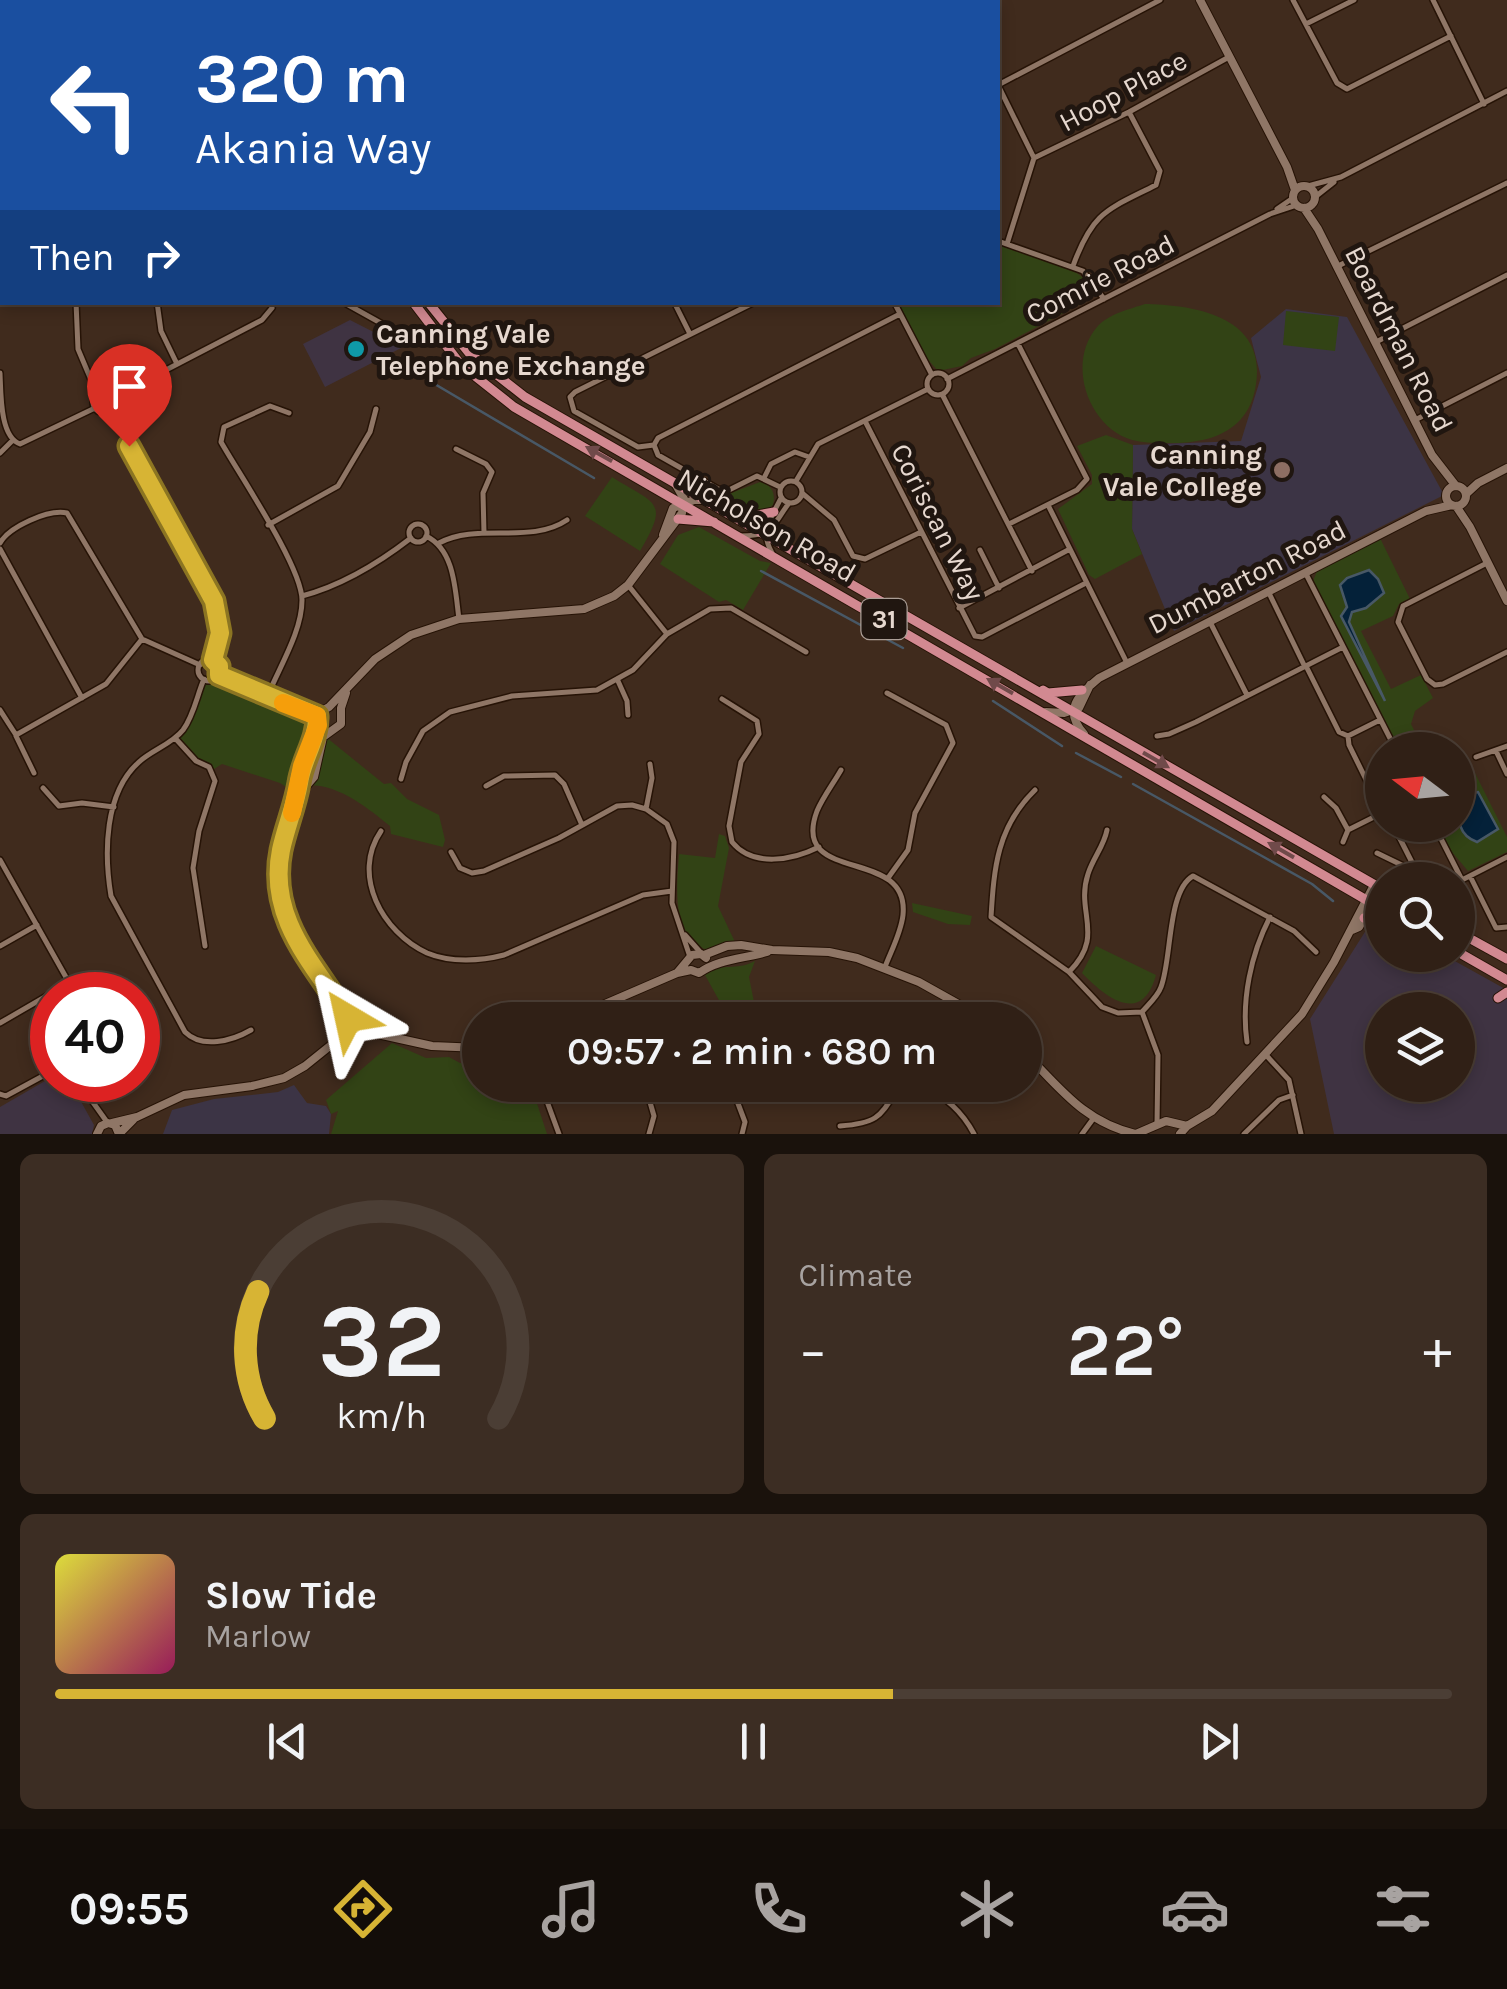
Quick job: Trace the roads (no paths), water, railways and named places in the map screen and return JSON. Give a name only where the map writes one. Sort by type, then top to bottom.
[{"type":"main road","name":"Nicholson Road","points":[[417,305],[449,352],[514,406],[1365,899]]},
{"type":"main road","name":"Nicholson Road","points":[[430,305],[456,339],[494,376],[525,397],[1365,879]]},
{"type":"main road","points":[[708,502],[750,516],[774,512]]},
{"type":"main road","points":[[678,518],[717,522]]},
{"type":"main road","points":[[983,660],[1002,665],[1048,693],[1086,688]]},
{"type":"main road","points":[[1475,941],[1507,959]]},
{"type":"main road","points":[[1475,962],[1507,980]]},
{"type":"street","points":[[1000,84],[1160,0]]},
{"type":"street","name":"Boardman Road","points":[[1200,0],[1441,470],[1447,492],[1460,502]]},
{"type":"street","points":[[1293,0],[1337,83],[1347,89],[1452,36]]},
{"type":"street","points":[[1306,24],[1354,0]]},
{"type":"street","points":[[1433,0],[1484,104]]},
{"type":"street","name":"Hoop Place","points":[[1034,158],[1230,57]]},
{"type":"street","points":[[1000,89],[1034,158],[1007,244]]},
{"type":"street","name":"Comrie Road","points":[[947,378],[1507,91]]},
{"type":"street","points":[[1073,266],[1092,222],[1160,179],[1160,171],[1129,112]]},
{"type":"street","name":"Comrie Road","points":[[1303,197],[1341,177]]},
{"type":"street","points":[[1336,267],[1507,183]]},
{"type":"street","points":[[1000,242],[1073,266],[1088,276],[1104,299]]},
{"type":"street","points":[[1375,343],[1507,275]]},
{"type":"street","points":[[76,305],[78,349],[97,394]]},
{"type":"street","points":[[158,305],[161,331],[177,364]]},
{"type":"street","points":[[348,305],[386,326]]},
{"type":"street","points":[[676,305],[690,334]]},
{"type":"street","points":[[654,445],[638,446],[574,411],[570,398],[574,392],[749,305]]},
{"type":"street","points":[[896,305],[932,375]]},
{"type":"street","points":[[114,397],[262,320],[272,308]]},
{"type":"street","points":[[654,445],[658,438],[900,314]]},
{"type":"street","points":[[1009,524],[1081,488],[1087,479],[1018,344]]},
{"type":"street","points":[[1415,420],[1507,372]]},
{"type":"street","points":[[0,373],[3,431],[11,442],[20,444],[95,408]]},
{"type":"street","points":[[932,375],[947,378],[948,386],[942,394],[934,394],[928,388],[932,375]]},
{"type":"street","points":[[796,481],[818,444],[928,388]]},
{"type":"street","points":[[105,391],[114,397],[116,404],[111,412],[104,414],[95,408],[93,400],[97,394],[105,391]]},
{"type":"street","points":[[942,394],[1032,571]]},
{"type":"street","points":[[268,694],[297,624],[302,596],[268,525],[220,442],[224,427],[270,406],[289,413]]},
{"type":"street","points":[[268,525],[338,486],[370,432],[376,409]]},
{"type":"street","points":[[111,412],[214,601],[220,633],[213,660]]},
{"type":"street","name":"Coriscan Way","points":[[865,421],[975,636],[982,637],[1086,584]]},
{"type":"street","points":[[0,453],[11,442]]},
{"type":"street","points":[[654,445],[658,455],[718,489],[729,490],[750,477],[764,478],[780,487]]},
{"type":"street","points":[[456,449],[486,464],[492,472],[483,493],[484,533]]},
{"type":"street","points":[[764,478],[770,464],[796,452],[809,457]]},
{"type":"street","name":"Dumbarton Road","points":[[1458,486],[1478,483],[1507,468]]},
{"type":"street","name":"Boardman Road","points":[[1441,470],[1458,486],[1470,527],[1507,601]]},
{"type":"street","points":[[780,487],[788,480],[796,481]]},
{"type":"street","points":[[796,481],[811,503],[834,520],[853,556],[865,560],[921,532]]},
{"type":"street","points":[[663,535],[670,532],[684,502],[673,482]]},
{"type":"street","name":"Dumbarton Road","points":[[1072,712],[1079,708],[1086,688],[1127,663],[1426,511],[1460,502],[1478,483]]},
{"type":"street","points":[[1447,492],[1458,486]]},
{"type":"street","points":[[774,556],[764,534],[781,498],[780,487]]},
{"type":"street","name":"Dumbarton Road","points":[[1426,511],[1447,492]]},
{"type":"street","points":[[740,536],[774,529],[802,493]]},
{"type":"street","points":[[781,498],[811,503]]},
{"type":"street","points":[[462,1047],[432,1046],[350,1028],[339,1004],[304,957],[288,924],[280,892],[280,854],[302,766],[322,714],[375,659],[411,635],[459,619],[584,609],[614,596],[628,586],[663,535],[673,508],[684,502],[708,502]]},
{"type":"street","points":[[1048,504],[1127,663]]},
{"type":"street","points":[[82,698],[0,546],[6,534],[52,512],[64,512],[74,518],[142,639],[200,665]]},
{"type":"street","points":[[439,544],[450,537],[546,530],[567,520]]},
{"type":"street","points":[[418,524],[425,528],[426,536],[418,542],[411,538],[409,530],[418,524]]},
{"type":"street","points":[[426,536],[439,544],[450,568],[459,619]]},
{"type":"street","points":[[302,596],[331,586],[411,538]]},
{"type":"street","points":[[959,608],[1070,549]]},
{"type":"street","points":[[980,550],[999,588]]},
{"type":"street","points":[[1488,562],[1403,606],[1398,622],[1427,679],[1435,685],[1507,652]]},
{"type":"street","points":[[1305,572],[1386,732]]},
{"type":"street","points":[[628,586],[667,634]]},
{"type":"street","points":[[1268,591],[1339,732],[1348,736]]},
{"type":"street","points":[[401,779],[423,731],[450,712],[512,696],[597,690],[618,681],[667,634],[710,608],[736,611],[806,652]]},
{"type":"street","points":[[1210,621],[1247,695]]},
{"type":"street","points":[[16,735],[112,679],[142,639]]},
{"type":"street","points":[[1157,736],[1169,734],[1343,647]]},
{"type":"street","points":[[204,679],[199,671],[205,660],[213,660],[219,666],[219,675]]},
{"type":"street","points":[[219,675],[322,714],[340,713]]},
{"type":"street","points":[[204,679],[213,680],[219,675]]},
{"type":"street","points":[[204,679],[182,731],[126,776],[114,807],[108,850],[111,896],[185,1032],[194,1041],[235,1038],[251,1030]]},
{"type":"street","points":[[618,681],[628,701],[628,715]]},
{"type":"street","points":[[297,797],[314,777],[320,743],[327,732],[339,728],[348,689]]},
{"type":"street","points":[[887,693],[946,725],[953,742],[914,814],[908,850],[888,878]]},
{"type":"street","points":[[722,699],[757,721],[759,734],[741,762],[728,826],[732,842],[746,853],[774,860],[801,856],[819,847]]},
{"type":"street","points":[[0,710],[34,773]]},
{"type":"street","points":[[1046,712],[1072,712],[1084,734]]},
{"type":"street","points":[[322,714],[327,732]]},
{"type":"street","points":[[1348,736],[1380,720]]},
{"type":"street","points":[[1348,736],[1348,744],[1365,778]]},
{"type":"street","points":[[175,738],[196,761],[208,767],[215,782],[199,831],[193,868],[204,946]]},
{"type":"street","points":[[1476,757],[1507,746]]},
{"type":"street","points":[[1496,751],[1507,774]]},
{"type":"street","points":[[646,809],[652,778],[650,764]]},
{"type":"street","points":[[840,770],[814,822],[819,847],[831,859],[871,869],[888,878],[899,890],[903,917],[885,967]]},
{"type":"street","points":[[486,786],[504,776],[555,775],[564,784],[582,826]]},
{"type":"street","points":[[42,788],[59,806],[82,803],[114,807]]},
{"type":"street","points":[[1035,790],[1000,844],[991,916],[1069,972],[1102,1006],[1118,1013],[1142,1012],[1161,989],[1176,904],[1188,877],[1198,876],[1294,931],[1316,952]]},
{"type":"street","points":[[1324,797],[1336,808],[1348,830]]},
{"type":"street","points":[[451,852],[460,868],[480,872],[617,806],[646,809],[666,824],[674,842],[672,903],[690,963],[702,972],[708,965],[772,950]]},
{"type":"street","points":[[1343,842],[1348,830],[1365,821]]},
{"type":"street","points":[[1069,972],[1088,946],[1090,928],[1084,893],[1088,873],[1107,830]]},
{"type":"street","points":[[381,831],[374,840],[367,870],[374,897],[394,928],[429,954],[484,960],[643,894],[672,891]]},
{"type":"street","points":[[1377,852],[1394,862]]},
{"type":"street","points":[[1475,873],[1507,856]]},
{"type":"street","points":[[0,860],[63,972]]},
{"type":"street","points":[[1475,886],[1496,928],[1507,927]]},
{"type":"street","points":[[1042,1070],[1093,1119],[1135,1134],[1161,1126],[1182,1131],[1212,1111],[1302,1014],[1365,908]]},
{"type":"street","points":[[1352,930],[1365,915]]},
{"type":"street","points":[[1247,1042],[1244,1021],[1254,953],[1270,917]]},
{"type":"street","points":[[0,946],[37,925]]},
{"type":"street","points":[[683,932],[708,965]]},
{"type":"street","points":[[610,1002],[677,973],[702,954],[735,945],[829,952],[885,967],[952,1002]]},
{"type":"street","points":[[339,1004],[366,1010],[383,1034]]},
{"type":"street","points":[[0,1023],[30,1006]]},
{"type":"street","points":[[94,1107],[98,1132],[110,1123],[136,1117],[184,1096],[284,1078],[316,1058],[336,1039],[354,1009]]},
{"type":"street","points":[[1142,1012],[1158,1055],[1161,1126]]},
{"type":"street","points":[[336,1039],[360,1031],[371,1022]]},
{"type":"street","points":[[1266,1054],[1289,1080],[1301,1134]]},
{"type":"street","points":[[0,1094],[6,1096],[30,1083]]},
{"type":"street","points":[[1244,1134],[1279,1100],[1293,1096]]},
{"type":"street","points":[[91,1102],[119,1134],[136,1117]]},
{"type":"street","points":[[547,1102],[559,1134]]},
{"type":"street","points":[[649,1134],[654,1116],[650,1102]]},
{"type":"street","points":[[737,1102],[745,1122],[742,1134]]},
{"type":"street","points":[[840,1126],[876,1120],[891,1102]]},
{"type":"street","points":[[950,1102],[974,1134]]},
{"type":"street","points":[[1082,1134],[1093,1119]]},
{"type":"water","points":[[1369,570],[1384,593],[1366,608],[1352,612],[1349,622],[1385,701],[1341,616],[1347,607],[1340,585],[1347,578]]},
{"type":"water","points":[[1475,792],[1498,829],[1477,842],[1475,841]]},
{"type":"waterway","points":[[411,370],[594,478]]},
{"type":"waterway","points":[[761,571],[903,648]]},
{"type":"waterway","points":[[993,701],[1062,746]]},
{"type":"waterway","points":[[1076,753],[1121,777]]},
{"type":"waterway","points":[[1133,784],[1312,884],[1333,901]]},
{"type":"place","name":"Canning Vale Telephone Exchange","points":[[356,349]]},
{"type":"place","name":"Canning Vale College","points":[[1282,470]]}]
